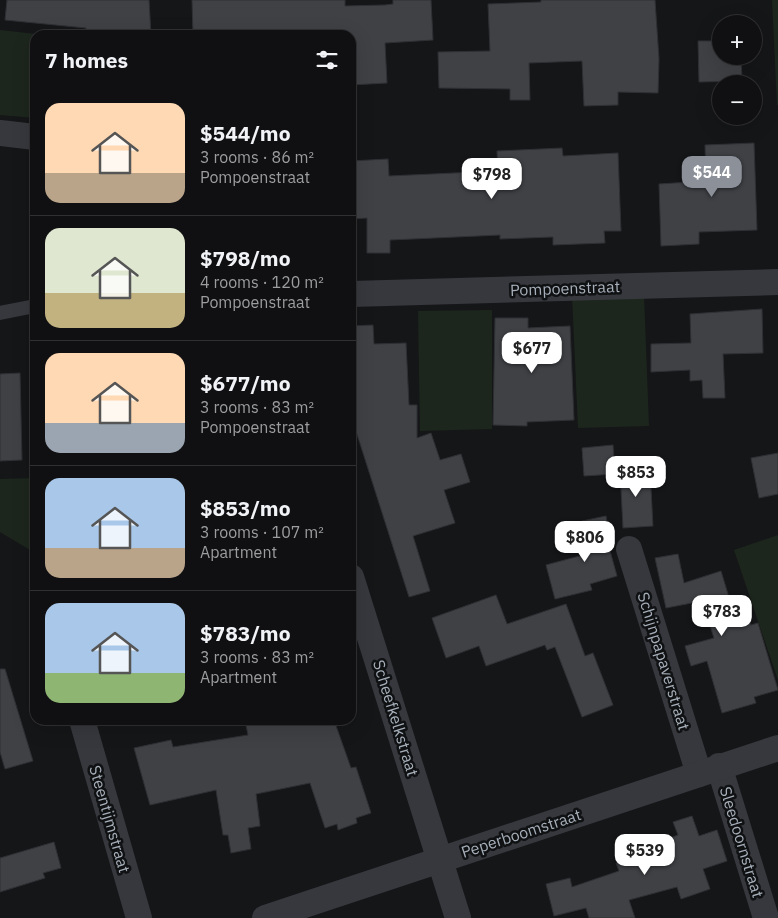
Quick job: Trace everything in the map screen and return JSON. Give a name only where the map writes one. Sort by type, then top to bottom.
[{"type":"street","points":[[0,133],[30,136]]},
{"type":"street","name":"Pompoenstraat","points":[[356,294],[778,282]]},
{"type":"street","name":"Schijnpapaverstraat","points":[[629,549],[709,770]]},
{"type":"street","name":"Scheefkelkstraat","points":[[356,593],[458,918]]},
{"type":"street","name":"Steentijmstraat","points":[[83,725],[139,918]]},
{"type":"street","name":"Peperboomstraat","points":[[265,918],[778,748]]},
{"type":"street","name":"Sleedoornstraat","points":[[709,770],[766,918]]},
{"type":"lane","points":[[0,313],[30,307]]},
{"type":"shaded area","points":[[772,0],[778,0],[778,105],[777,105]]},
{"type":"shaded area","points":[[0,30],[30,33],[30,118],[0,115]]},
{"type":"shaded area","points":[[572,295],[644,295],[649,426],[578,428]]},
{"type":"shaded area","points":[[492,310],[492,429],[420,431],[418,311]]},
{"type":"shaded area","points":[[30,478],[30,550],[0,532],[0,479]]},
{"type":"shaded area","points":[[778,535],[778,680],[734,550]]},
{"type":"building","points":[[7,0],[149,0],[151,30],[86,30],[86,28],[5,20]]},
{"type":"building","points":[[192,0],[345,0],[345,6],[393,4],[393,0],[431,0],[433,40],[385,43],[387,83],[356,85],[356,30],[193,30]]},
{"type":"building","points":[[541,0],[655,0],[659,59],[658,93],[618,92],[618,105],[584,106],[582,61],[529,63],[530,100],[510,100],[510,89],[439,88],[438,52],[490,51],[488,4],[541,2]]},
{"type":"building","points":[[698,41],[712,41],[712,65],[741,65],[742,75],[712,75],[712,82],[699,82]]},
{"type":"building","points":[[754,143],[757,230],[699,232],[699,244],[661,246],[659,184],[706,181],[705,145]]},
{"type":"building","points":[[562,148],[563,156],[618,153],[621,231],[604,231],[605,243],[553,245],[553,237],[500,239],[500,235],[390,240],[390,253],[367,253],[367,218],[356,219],[356,161],[388,159],[389,176],[498,171],[497,151]]},
{"type":"building","points":[[762,309],[763,353],[723,354],[725,398],[703,398],[702,380],[690,381],[690,370],[651,372],[651,344],[691,343],[690,314]]},
{"type":"building","points":[[495,318],[528,318],[528,328],[570,326],[574,420],[527,422],[527,426],[493,425]]},
{"type":"building","points":[[373,325],[374,344],[406,343],[409,405],[417,405],[417,438],[431,433],[440,460],[461,454],[470,482],[444,490],[455,523],[413,536],[430,591],[409,597],[356,431],[356,326]]},
{"type":"building","points":[[20,373],[22,460],[0,461],[0,374]]},
{"type":"building","points":[[613,445],[615,474],[584,476],[582,448]]},
{"type":"building","points":[[778,453],[778,494],[759,498],[751,458]]},
{"type":"building","points":[[650,469],[653,526],[623,528],[620,470]]},
{"type":"building","points":[[606,516],[610,540],[607,540],[617,576],[590,584],[592,590],[555,599],[546,565],[587,554],[582,521]]},
{"type":"building","points":[[678,554],[684,583],[721,571],[731,604],[744,600],[751,625],[758,623],[778,690],[754,697],[756,703],[722,713],[707,661],[691,666],[685,646],[714,638],[702,601],[666,608],[655,558]]},
{"type":"building","points":[[496,595],[507,624],[566,604],[585,656],[593,653],[613,705],[582,717],[555,647],[547,650],[545,645],[486,666],[479,646],[446,658],[432,618]]},
{"type":"building","points":[[0,669],[5,669],[33,761],[5,769],[0,752]]},
{"type":"building","points":[[246,725],[336,725],[351,768],[356,767],[371,813],[356,818],[357,823],[338,830],[337,824],[325,828],[310,783],[256,794],[260,826],[248,828],[251,849],[231,853],[228,835],[223,835],[216,790],[150,805],[134,748],[171,740],[173,747],[248,735]]},
{"type":"building","points":[[692,816],[699,836],[717,830],[727,861],[703,869],[710,889],[681,899],[677,887],[629,900],[635,918],[589,918],[586,908],[554,916],[546,884],[570,878],[572,887],[619,871],[616,863],[665,848],[662,841],[678,835],[673,822]]},
{"type":"building","points":[[54,842],[61,868],[43,873],[45,878],[0,892],[0,858]]}]
